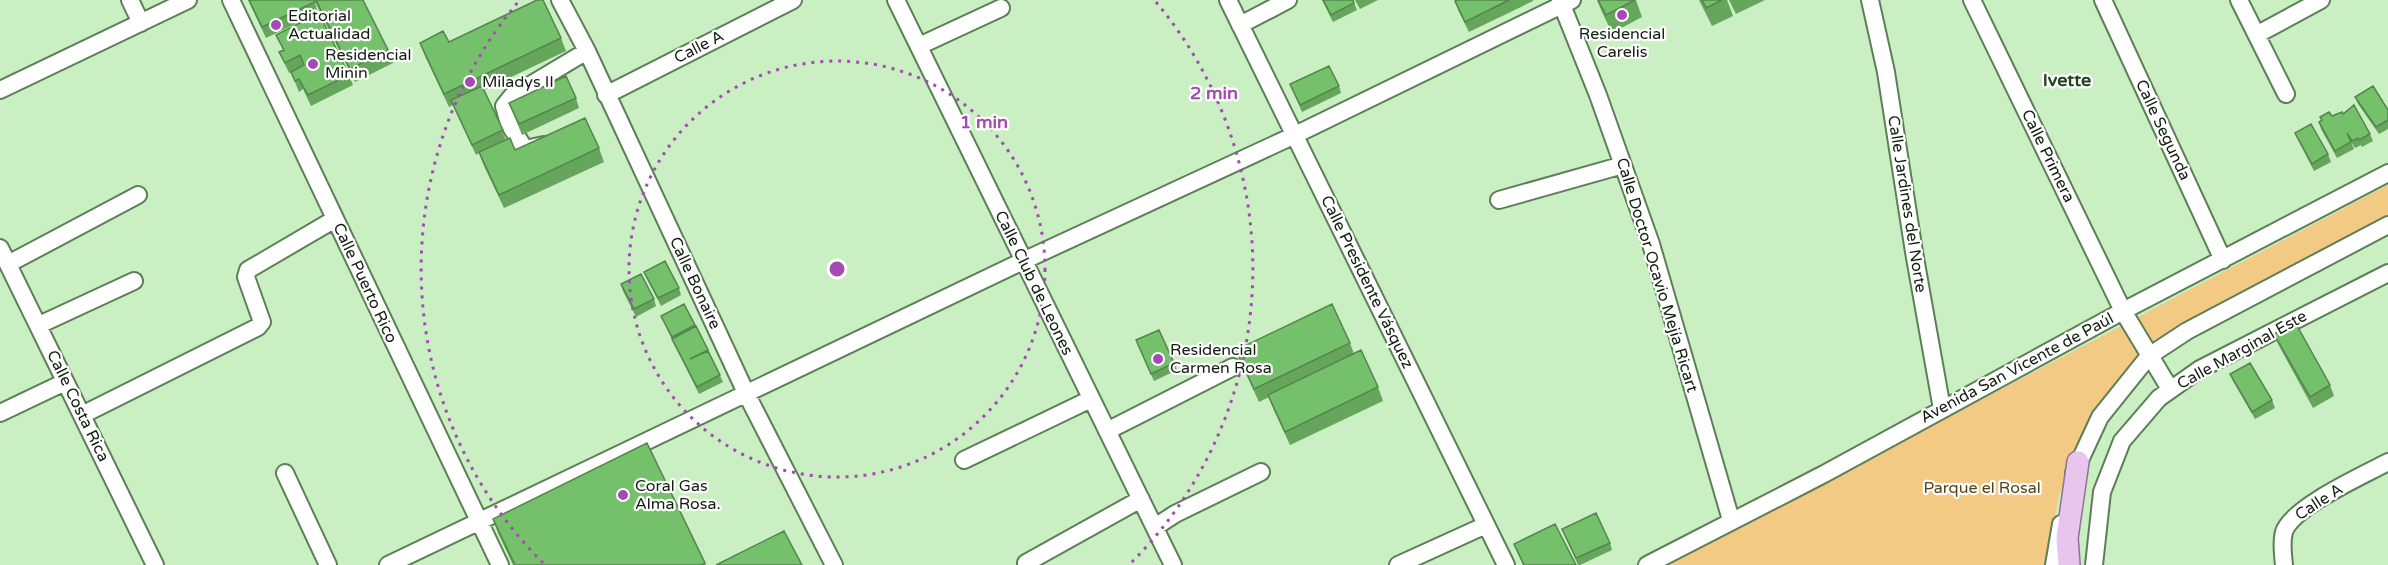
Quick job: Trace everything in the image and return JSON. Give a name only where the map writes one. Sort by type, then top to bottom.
[{"type":"main road","points":[[2069,565],[2067,538],[2078,462]]},
{"type":"street","points":[[130,0],[141,23]]},
{"type":"street","points":[[0,90],[188,0]]},
{"type":"street","name":"Calle Puerto Rico","points":[[231,0],[500,565]]},
{"type":"street","name":"Calle Bonaire","points":[[560,0],[747,395],[834,565]]},
{"type":"street","name":"Calle A","points":[[606,95],[793,0]]},
{"type":"street","name":"Calle Presidente Vásquez","points":[[1228,0],[1506,565]]},
{"type":"street","points":[[1240,25],[1288,0]]},
{"type":"street","name":"Calle Jardines del Norte","points":[[1870,0],[1886,72],[1914,252],[1942,409]]},
{"type":"street","name":"Calle Primera","points":[[1972,0],[2123,311],[2170,389]]},
{"type":"street","name":"Calle Segunda","points":[[2103,0],[2223,260]]},
{"type":"street","points":[[2239,0],[2286,94]]},
{"type":"street","points":[[2258,34],[2321,0]]},
{"type":"street","name":"Calle Club de Leones","points":[[898,1],[1173,565]]},
{"type":"street","points":[[388,565],[1023,261],[1295,135],[1565,2]]},
{"type":"street","name":"Calle Doctor Ocavio Mejía Ricart","points":[[1565,2],[1650,244],[1731,520]]},
{"type":"street","points":[[920,46],[1001,8]]},
{"type":"street","points":[[560,138],[550,143],[525,148],[509,124],[504,106],[512,96],[586,51]]},
{"type":"street","points":[[1500,200],[1623,165]]},
{"type":"street","name":"Avenida San Vicente de Paúl","points":[[1647,565],[1824,474],[2123,311],[2388,172]]},
{"type":"street","points":[[8,264],[138,195]]},
{"type":"street","points":[[82,415],[258,327],[262,322],[246,277],[248,270],[335,219]]},
{"type":"street","points":[[2054,565],[2065,501],[2078,462],[2100,417],[2149,356],[2187,331],[2388,225]]},
{"type":"street","name":"Calle Costa Rica","points":[[0,248],[155,565]]},
{"type":"street","name":"Calle Marginal Este","points":[[2094,561],[2102,492],[2121,441],[2159,398],[2200,369],[2388,273]]},
{"type":"street","points":[[39,325],[134,281]]},
{"type":"street","points":[[1107,431],[1233,368]]},
{"type":"street","points":[[0,413],[65,382]]},
{"type":"street","points":[[964,460],[1091,399]]},
{"type":"street","name":"Calle A","points":[[2284,565],[2282,549],[2285,531],[2293,518],[2307,506],[2388,462]]},
{"type":"street","points":[[1155,528],[1175,514],[1261,472]]},
{"type":"street","points":[[285,473],[328,565]]},
{"type":"street","points":[[1026,563],[1141,499]]},
{"type":"street","points":[[1398,565],[1486,525]]},
{"type":"green space","name":"Parque el Rosal","points":[[2388,185],[2388,218],[2154,344],[2069,475],[2059,495],[2046,565],[1668,565]]},
{"type":"building","points":[[249,0],[314,0],[315,2],[262,27]]},
{"type":"building","points":[[316,0],[363,0],[388,50],[350,69]]},
{"type":"building","name":"Miladys II","points":[[537,0],[543,0],[561,38],[444,94],[420,43],[443,31],[449,42]]},
{"type":"building","points":[[1323,0],[1353,0],[1354,3],[1331,15]]},
{"type":"building","points":[[1509,0],[1465,22],[1455,1]]},
{"type":"building","points":[[1598,0],[1635,0],[1606,15]]},
{"type":"building","points":[[1702,0],[1722,0],[1706,8]]},
{"type":"building","name":"Residencial Minin","points":[[319,13],[349,75],[308,95],[299,79],[295,81],[291,72],[304,65],[300,55],[285,63],[279,52],[284,50],[276,35]]},
{"type":"building","points":[[1329,66],[1339,86],[1300,105],[1290,84]]},
{"type":"building","points":[[566,76],[576,98],[519,124],[509,103]]},
{"type":"building","points":[[482,86],[503,130],[472,145],[451,100]]},
{"type":"building","points":[[2373,86],[2388,110],[2388,120],[2376,127],[2355,97]]},
{"type":"building","points":[[2354,105],[2370,134],[2352,141],[2347,133],[2351,142],[2335,151],[2319,122],[2322,120],[2320,117],[2329,112],[2332,116],[2342,112],[2343,114]]},
{"type":"building","points":[[585,118],[599,148],[499,195],[479,152],[510,138],[515,150]]},
{"type":"building","points":[[2311,124],[2328,154],[2312,164],[2295,133]]},
{"type":"building","points":[[665,261],[679,288],[658,298],[644,272]]},
{"type":"building","points":[[641,274],[654,299],[634,309],[621,284]]},
{"type":"building","points":[[684,304],[695,325],[672,337],[661,316]]},
{"type":"building","points":[[1332,304],[1350,343],[1254,389],[1236,350]]},
{"type":"building","points":[[2295,322],[2330,385],[2310,397],[2274,334]]},
{"type":"building","points":[[696,326],[708,350],[690,359],[708,351],[720,375],[697,387],[672,339]]},
{"type":"building","name":"Residencial Carmen Rosa","points":[[1159,330],[1174,363],[1151,374],[1136,340]]},
{"type":"building","points":[[1361,350],[1378,387],[1285,432],[1268,395]]},
{"type":"building","points":[[2250,363],[2272,400],[2252,412],[2230,374]]},
{"type":"building","name":"Coral Gas Alma Rosa.","points":[[647,443],[705,563],[701,565],[515,565],[493,519]]},
{"type":"building","points":[[1596,513],[1610,543],[1576,558],[1562,529]]},
{"type":"building","points":[[1555,524],[1576,565],[1524,565],[1514,544]]},
{"type":"building","points":[[784,531],[802,565],[716,565]]},
{"type":"place","name":"Residencial Carelis","points":[[1622,15]]},
{"type":"place","name":"Editorial Actualidad","points":[[276,25]]},
{"type":"place","name":"Residencial Minin","points":[[313,64]]},
{"type":"place","name":"Miladys II","points":[[470,82]]},
{"type":"place","name":"Residencial Carmen Rosa","points":[[1158,359]]},
{"type":"place","name":"Coral Gas Alma Rosa.","points":[[623,495]]},
{"type":"district","name":"Ivette","points":[[2067,80]]}]
